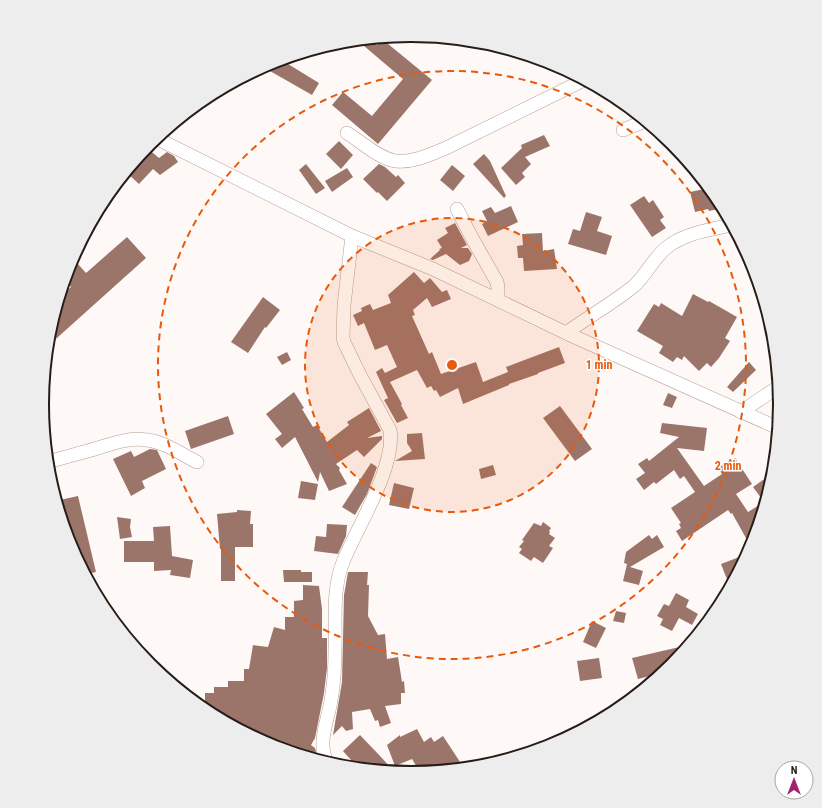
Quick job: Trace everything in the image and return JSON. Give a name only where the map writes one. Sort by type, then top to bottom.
[{"type":"street","points":[[347,133],[381,156],[395,161],[410,160],[444,150],[578,83]]},
{"type":"street","points":[[623,130],[639,123]]},
{"type":"street","points":[[162,141],[352,236],[433,270],[772,425]]},
{"type":"street","points":[[458,209],[472,238],[497,282],[498,300]]},
{"type":"street","points":[[566,332],[635,285],[665,248],[697,232],[727,226]]},
{"type":"street","points":[[325,756],[322,746],[331,700],[334,672],[336,584],[343,562],[371,502],[387,462],[392,438],[390,430],[360,375],[343,337],[344,305],[352,236]]},
{"type":"street","points":[[741,412],[772,391]]},
{"type":"street","points":[[54,460],[122,441],[136,439],[159,443],[172,448],[197,462]]},
{"type":"building","points":[[387,43],[432,80],[378,144],[332,105],[343,92],[372,116],[403,79],[363,45]]},
{"type":"building","points":[[288,64],[319,83],[312,95],[270,71]]},
{"type":"building","points":[[544,135],[550,146],[525,157],[531,164],[522,173],[525,177],[516,185],[501,168],[522,148],[521,145]]},
{"type":"building","points":[[339,141],[353,155],[341,169],[326,154]]},
{"type":"building","points":[[151,152],[159,158],[167,152],[174,156],[178,162],[160,175],[153,169],[139,184],[130,176]]},
{"type":"building","points":[[484,154],[490,161],[506,196],[504,198],[473,164]]},
{"type":"building","points":[[306,164],[325,188],[316,194],[299,170]]},
{"type":"building","points":[[379,164],[385,167],[396,177],[398,175],[405,183],[387,201],[363,179]]},
{"type":"building","points":[[452,165],[465,176],[453,191],[440,180]]},
{"type":"building","points":[[347,168],[353,177],[332,192],[325,181]]},
{"type":"building","points":[[702,189],[716,209],[709,211],[708,209],[695,212],[690,192]]},
{"type":"building","points":[[644,196],[649,203],[653,200],[664,217],[660,220],[666,228],[652,237],[630,205]]},
{"type":"building","points":[[511,206],[518,222],[488,236],[482,224],[487,221],[482,211],[491,207],[495,213]]},
{"type":"building","points":[[586,212],[602,217],[597,231],[612,236],[606,255],[568,244],[573,229],[580,231]]},
{"type":"building","points":[[455,223],[467,245],[461,248],[468,248],[472,254],[469,261],[460,265],[446,254],[433,260],[430,259],[440,250],[439,249],[442,248],[437,240],[448,233],[445,228]]},
{"type":"building","points":[[542,233],[543,251],[554,249],[557,269],[524,271],[523,258],[518,258],[517,246],[523,245],[522,234]]},
{"type":"building","points":[[127,237],[146,258],[55,340],[61,310],[67,290],[71,287],[69,285],[77,265],[78,264],[86,273]]},
{"type":"building","points":[[414,272],[424,283],[430,278],[442,292],[447,290],[451,299],[432,307],[427,298],[413,310],[415,315],[412,316],[429,354],[432,352],[441,374],[476,362],[483,382],[508,372],[506,367],[559,347],[565,363],[509,384],[463,404],[458,388],[440,397],[436,390],[434,391],[431,386],[427,388],[417,370],[390,382],[408,418],[397,423],[384,400],[388,398],[376,372],[382,368],[385,373],[397,367],[387,345],[375,350],[364,323],[358,326],[353,315],[362,311],[361,308],[370,304],[373,310],[391,303],[388,295]]},
{"type":"building","points":[[693,294],[708,302],[709,301],[737,317],[725,338],[730,341],[719,358],[711,367],[707,363],[699,371],[684,356],[682,360],[677,357],[673,362],[659,353],[663,346],[637,331],[654,304],[659,307],[661,303],[682,316]]},
{"type":"building","points":[[263,297],[280,310],[266,328],[265,327],[248,353],[231,342]]},
{"type":"building","points":[[287,352],[291,360],[282,365],[277,357]]},
{"type":"building","points":[[749,362],[756,370],[733,392],[727,387]]},
{"type":"building","points":[[294,392],[313,427],[317,425],[327,442],[349,425],[347,422],[369,408],[381,431],[367,438],[382,436],[382,439],[364,457],[357,450],[336,464],[340,468],[339,470],[347,484],[329,491],[320,472],[318,482],[295,437],[282,448],[275,439],[282,434],[266,414]]},
{"type":"building","points":[[668,393],[677,397],[672,408],[663,405]]},
{"type":"building","points":[[560,406],[592,449],[575,461],[543,418]]},
{"type":"building","points":[[228,416],[234,434],[191,449],[185,431]]},
{"type":"building","points":[[662,423],[707,428],[704,451],[677,448],[704,486],[722,474],[718,468],[735,458],[752,484],[736,494],[748,512],[759,505],[747,539],[732,513],[731,514],[728,510],[682,541],[676,531],[681,528],[679,524],[681,523],[671,508],[695,492],[684,476],[680,479],[674,470],[656,484],[654,482],[644,490],[636,479],[645,473],[638,464],[647,458],[649,461],[679,437],[660,433]]},
{"type":"building","points":[[422,433],[425,459],[395,461],[412,451],[407,443],[407,434]]},
{"type":"building","points":[[150,449],[157,450],[166,469],[142,481],[145,488],[131,496],[113,459],[131,451],[134,457]]},
{"type":"building","points":[[371,463],[377,467],[367,494],[355,515],[342,507]]},
{"type":"building","points":[[493,465],[496,475],[481,479],[479,469]]},
{"type":"building","points":[[765,478],[761,498],[753,487]]},
{"type":"building","points":[[301,481],[318,484],[315,500],[298,498]]},
{"type":"building","points":[[394,483],[414,488],[409,509],[389,505]]},
{"type":"building","points":[[78,496],[96,572],[91,573],[86,564],[62,500]]},
{"type":"building","points":[[237,510],[251,511],[250,524],[253,524],[253,547],[235,547],[235,581],[221,581],[221,549],[217,514],[237,512]]},
{"type":"building","points":[[117,517],[131,519],[130,527],[132,537],[120,539]]},
{"type":"building","points":[[543,522],[551,528],[549,534],[555,538],[549,546],[553,548],[543,563],[534,557],[531,561],[519,553],[522,549],[519,547],[534,523],[541,526]]},
{"type":"building","points":[[327,524],[347,525],[346,536],[338,554],[314,551],[316,536],[326,537]]},
{"type":"building","points":[[170,526],[172,556],[193,560],[190,578],[170,575],[171,570],[154,571],[154,562],[124,562],[124,541],[154,541],[153,527]]},
{"type":"building","points":[[649,535],[652,539],[657,535],[664,547],[630,567],[643,571],[639,585],[623,581],[627,564],[624,563],[626,552]]},
{"type":"building","points":[[739,557],[727,580],[721,564]]},
{"type":"building","points":[[283,570],[301,570],[301,572],[312,572],[312,582],[284,582]]},
{"type":"building","points":[[348,572],[368,572],[368,616],[378,635],[385,634],[387,659],[398,657],[402,682],[404,681],[405,693],[401,693],[401,704],[385,706],[391,723],[380,727],[378,720],[375,721],[370,709],[352,712],[353,729],[346,731],[342,726],[333,735],[342,682],[344,595]]},
{"type":"building","points":[[303,585],[319,586],[322,609],[322,638],[327,638],[327,668],[324,693],[315,738],[311,745],[315,748],[316,752],[315,753],[251,729],[230,718],[205,701],[205,693],[214,693],[214,687],[228,687],[228,681],[244,681],[244,669],[249,669],[253,645],[268,647],[274,627],[285,630],[285,617],[294,617],[294,601],[303,600]]},
{"type":"building","points":[[676,593],[689,600],[686,607],[698,614],[692,625],[679,618],[672,631],[660,625],[663,619],[657,616],[664,604],[669,606]]},
{"type":"building","points":[[616,611],[626,613],[624,623],[613,621]]},
{"type":"building","points":[[592,621],[606,628],[596,648],[583,642]]},
{"type":"building","points":[[679,647],[650,676],[638,679],[632,658]]},
{"type":"building","points":[[599,658],[602,678],[580,681],[577,661]]},
{"type":"building","points":[[417,729],[424,742],[431,737],[434,742],[443,736],[460,763],[416,766],[412,759],[395,765],[387,745],[400,735],[400,737]]},
{"type":"building","points":[[360,735],[388,765],[350,761],[343,751]]}]
